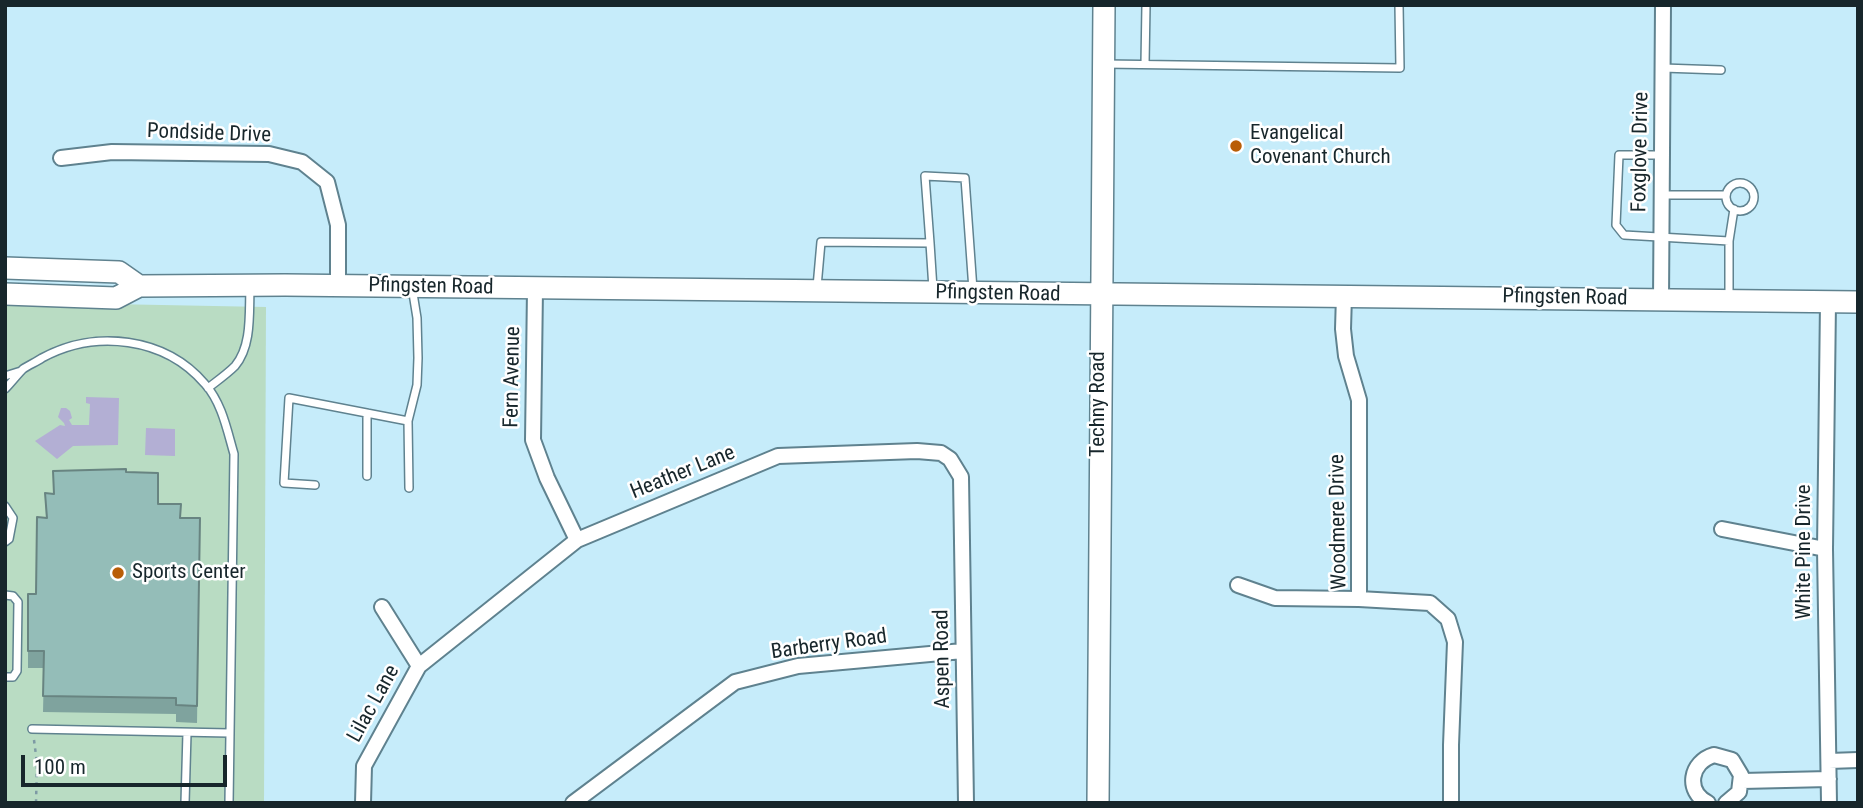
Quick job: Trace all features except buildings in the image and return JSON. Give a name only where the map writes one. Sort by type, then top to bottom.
[{"type":"main road","name":"Techny Road","points":[[1098,803],[1104,5]]},
{"type":"main road","name":"Pfingsten Road","points":[[5,268],[119,272],[139,286]]},
{"type":"main road","name":"Pfingsten Road","points":[[5,294],[116,298],[139,286],[251,285],[1858,302]]},
{"type":"street","name":"Foxglove Drive","points":[[1661,300],[1663,5]]},
{"type":"street","name":"Pondside Drive","points":[[61,158],[113,152],[270,154],[302,162],[327,181],[338,225],[338,286]]},
{"type":"street","name":"Fern Avenue","points":[[535,289],[533,440],[547,478],[577,540]]},
{"type":"street","name":"Woodmere Drive","points":[[1344,295],[1346,356],[1359,400],[1359,599],[1430,603],[1448,619],[1455,642],[1451,803]]},
{"type":"street","name":"White Pine Drive","points":[[1828,302],[1825,549],[1829,803]]},
{"type":"street","name":"Heather Lane","points":[[419,666],[577,540],[778,456],[917,451],[941,453],[950,459],[961,477],[962,514]]},
{"type":"street","name":"Aspen Road","points":[[962,514],[966,803]]},
{"type":"street","points":[[1721,529],[1825,549]]},
{"type":"street","points":[[1238,585],[1275,598],[1359,599]]},
{"type":"street","points":[[382,607],[419,666]]},
{"type":"street","name":"Barberry Road","points":[[573,803],[735,682],[798,666],[963,650]]},
{"type":"street","name":"Lilac Lane","points":[[363,803],[364,766],[419,666]]},
{"type":"street","points":[[1708,803],[1699,797],[1693,781],[1695,769],[1703,760],[1714,755],[1726,757],[1736,764],[1742,781],[1739,792],[1726,803]]},
{"type":"street","points":[[1829,761],[1858,760]]},
{"type":"street","points":[[1742,781],[1829,779]]},
{"type":"lane","points":[[1145,64],[1146,5]]},
{"type":"lane","points":[[1104,64],[1400,68],[1399,5]]},
{"type":"lane","points":[[1663,68],[1721,71]]},
{"type":"lane","points":[[1661,155],[1619,155],[1616,225],[1624,236],[1729,241]]},
{"type":"lane","points":[[933,293],[925,176],[965,178],[973,294]]},
{"type":"lane","points":[[1738,183],[1747,185],[1753,192],[1753,201],[1747,208],[1734,209],[1728,203],[1726,195],[1730,187],[1738,183]]},
{"type":"lane","points":[[1661,195],[1726,195]]},
{"type":"lane","points":[[1729,300],[1729,241],[1734,209]]},
{"type":"lane","points":[[816,292],[821,242],[930,243]]},
{"type":"lane","points":[[208,388],[235,365],[243,353],[251,285]]},
{"type":"lane","points":[[409,488],[408,421],[417,385],[418,358],[417,318],[412,287]]},
{"type":"lane","points":[[5,376],[22,371],[56,351],[89,342],[125,342],[160,350],[181,361],[208,388],[222,412],[233,454],[229,803]]},
{"type":"lane","points":[[5,389],[22,371]]},
{"type":"lane","points":[[314,485],[284,483],[289,398],[408,421]]},
{"type":"lane","points":[[367,413],[367,476]]},
{"type":"lane","points":[[5,506],[13,517],[9,539],[5,542]]},
{"type":"lane","points":[[5,596],[13,596],[18,602],[17,671],[13,677],[5,677]]},
{"type":"lane","points":[[32,729],[229,733]]},
{"type":"lane","points":[[186,803],[187,733]]},
{"type":"path","points":[[32,729],[37,763],[36,803]]},
{"type":"green space","points":[[5,302],[266,307],[264,803],[5,803]]},
{"type":"shaded area","points":[[86,397],[119,398],[118,445],[73,446],[57,459],[35,441],[60,425],[65,426],[58,417],[61,408],[70,411],[72,418],[69,420],[72,425],[89,425],[90,404],[86,403]]},
{"type":"shaded area","points":[[146,428],[175,429],[175,456],[145,455]]},
{"type":"place","name":"Evangelical Covenant Church","points":[[1236,146]]},
{"type":"place","name":"Sports Center","points":[[118,573]]}]
